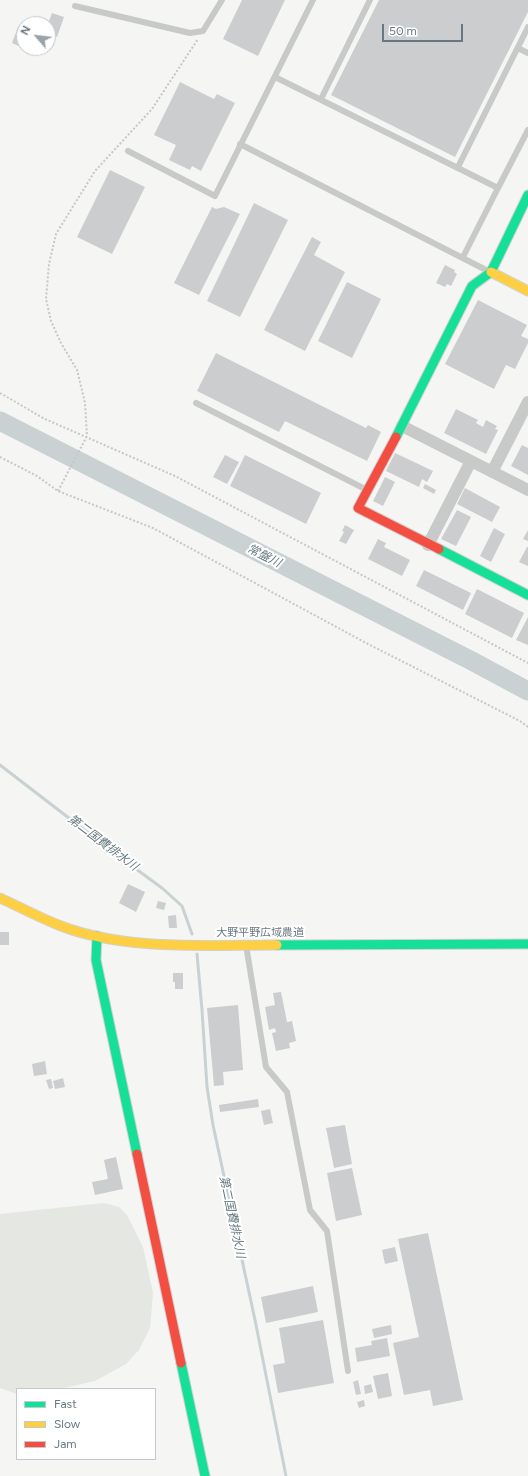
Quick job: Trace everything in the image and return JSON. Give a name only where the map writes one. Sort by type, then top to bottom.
[{"type":"street","points":[[527,198],[491,272],[472,286],[402,426],[358,508],[528,595]]},
{"type":"street","points":[[491,272],[528,291]]},
{"type":"street","points":[[492,472],[528,402]]},
{"type":"street","points":[[402,426],[528,490]]},
{"type":"street","points":[[428,545],[471,461]]},
{"type":"street","name":"大野平野広域農道","points":[[0,898],[61,926],[97,936],[138,943],[246,945],[528,944]]},
{"type":"street","points":[[97,936],[96,960],[205,1476]]},
{"type":"lane","points":[[75,6],[190,33],[203,31],[222,0]]},
{"type":"lane","points":[[128,151],[215,196],[313,0]]},
{"type":"lane","points":[[321,99],[370,0]]},
{"type":"lane","points":[[458,167],[528,27]]},
{"type":"lane","points":[[518,48],[528,53]]},
{"type":"lane","points":[[275,77],[498,188]]},
{"type":"lane","points":[[463,257],[528,130]]},
{"type":"lane","points":[[240,144],[491,272]]},
{"type":"lane","points":[[196,403],[368,490]]},
{"type":"lane","points":[[246,945],[266,1066],[287,1092],[310,1210],[327,1232],[348,1371]]},
{"type":"path","points":[[58,491],[87,436],[85,402],[77,370],[61,343],[51,321],[46,300],[49,264],[56,234],[95,171],[152,109],[203,31]]},
{"type":"path","points":[[0,393],[45,419],[87,436],[175,476],[528,664]]},
{"type":"path","points":[[0,457],[37,476],[58,491],[153,528],[368,644],[520,721],[528,727]]},
{"type":"shaded area","points":[[104,1203],[119,1207],[127,1215],[143,1247],[153,1293],[150,1328],[139,1350],[126,1364],[95,1381],[64,1388],[16,1388],[16,1394],[0,1388],[0,1214]]},
{"type":"building","points":[[242,0],[285,0],[258,56],[223,39]]},
{"type":"building","points":[[379,0],[528,0],[528,12],[455,157],[331,95]]},
{"type":"building","points":[[52,13],[64,17],[57,37],[56,16],[51,16]]},
{"type":"building","points":[[16,32],[16,45],[12,43]]},
{"type":"building","points":[[180,82],[214,99],[217,94],[235,103],[201,171],[192,166],[190,170],[169,160],[176,145],[154,135]]},
{"type":"building","points":[[110,170],[145,187],[112,254],[77,237]]},
{"type":"building","points":[[254,203],[288,220],[240,317],[207,301]]},
{"type":"building","points":[[212,207],[216,209],[224,207],[240,214],[199,295],[174,283]]},
{"type":"building","points":[[312,237],[321,242],[314,255],[345,272],[305,351],[264,330]]},
{"type":"building","points":[[445,265],[455,270],[454,272],[457,274],[451,286],[447,284],[445,287],[436,283]]},
{"type":"building","points":[[347,282],[381,299],[352,358],[318,341]]},
{"type":"building","points":[[478,300],[527,325],[521,336],[528,339],[528,343],[515,369],[506,365],[494,389],[445,364]]},
{"type":"building","points":[[216,353],[366,428],[368,425],[381,432],[367,461],[285,421],[279,432],[197,391]]},
{"type":"building","points":[[456,409],[478,420],[476,423],[483,427],[486,420],[497,426],[495,429],[498,430],[486,454],[444,433]]},
{"type":"building","points":[[522,445],[528,448],[528,475],[511,466]]},
{"type":"building","points":[[395,453],[433,471],[427,482],[422,479],[419,487],[386,471]]},
{"type":"building","points":[[225,455],[239,462],[227,484],[213,477]]},
{"type":"building","points":[[245,455],[321,493],[306,524],[230,486]]},
{"type":"building","points":[[385,477],[395,482],[383,506],[373,501]]},
{"type":"building","points":[[425,484],[436,490],[434,494],[423,488]]},
{"type":"building","points":[[465,488],[500,507],[492,522],[457,504]]},
{"type":"building","points":[[457,510],[471,517],[456,546],[441,539]]},
{"type":"building","points":[[345,525],[354,530],[346,544],[339,541],[344,532],[342,531]]},
{"type":"building","points":[[494,528],[505,534],[491,562],[480,556]]},
{"type":"building","points":[[528,530],[528,541],[523,539]]},
{"type":"building","points":[[378,539],[386,543],[384,547],[410,560],[402,576],[368,559]]},
{"type":"building","points":[[528,547],[528,566],[519,562]]},
{"type":"building","points":[[424,570],[471,593],[463,610],[416,586]]},
{"type":"building","points":[[477,589],[524,613],[512,638],[465,614]]},
{"type":"building","points":[[528,617],[528,645],[516,640]]},
{"type":"building","points":[[128,884],[145,892],[136,912],[119,903]]},
{"type":"building","points":[[158,901],[166,903],[164,910],[156,908]]},
{"type":"building","points":[[176,915],[177,928],[169,928],[168,916]]},
{"type":"building","points":[[0,932],[9,932],[9,945],[0,945]]},
{"type":"building","points":[[173,973],[183,973],[183,989],[175,989]]},
{"type":"building","points":[[281,992],[287,1022],[292,1021],[296,1041],[289,1043],[290,1048],[276,1051],[272,1033],[276,1032],[275,1028],[269,1030],[265,1007],[275,1005],[273,993]]},
{"type":"building","points":[[238,1005],[243,1070],[223,1072],[224,1085],[214,1086],[207,1008]]},
{"type":"building","points":[[45,1061],[47,1074],[34,1076],[32,1064]]},
{"type":"building","points":[[63,1078],[65,1087],[55,1089],[53,1081]]},
{"type":"building","points":[[51,1079],[53,1088],[49,1089],[46,1080]]},
{"type":"building","points":[[258,1099],[259,1107],[220,1112],[219,1105]]},
{"type":"building","points":[[270,1109],[273,1123],[264,1125],[261,1111]]},
{"type":"building","points":[[345,1125],[352,1164],[334,1168],[326,1128]]},
{"type":"building","points":[[116,1157],[123,1189],[95,1195],[92,1182],[108,1179],[104,1160]]},
{"type":"building","points":[[352,1168],[362,1215],[336,1221],[327,1173]]},
{"type":"building","points":[[428,1233],[463,1400],[433,1406],[430,1390],[404,1395],[393,1343],[419,1337],[398,1239]]},
{"type":"building","points":[[395,1247],[398,1261],[385,1264],[382,1250]]},
{"type":"building","points":[[313,1286],[318,1312],[266,1323],[261,1297]]},
{"type":"building","points":[[323,1320],[334,1383],[278,1393],[273,1365],[285,1363],[279,1328]]},
{"type":"building","points":[[391,1325],[392,1334],[374,1338],[372,1329]]},
{"type":"building","points":[[387,1338],[390,1356],[357,1362],[355,1348],[372,1345],[371,1341]]},
{"type":"building","points":[[388,1373],[392,1396],[378,1399],[373,1376]]},
{"type":"building","points":[[358,1380],[361,1394],[356,1395],[353,1382]]},
{"type":"building","points":[[371,1384],[373,1392],[365,1394],[364,1386]]},
{"type":"building","points":[[364,1400],[365,1406],[359,1408],[357,1402]]},
{"type":"waterway","name":"常盤川","points":[[0,421],[528,691]]},
{"type":"waterway","name":"第二国費排水川","points":[[0,765],[162,888],[182,906],[192,934]]},
{"type":"waterway","name":"第二国費排水川","points":[[197,954],[207,1087],[213,1125],[255,1320],[286,1476]]},
{"type":"traffic: fast","points":[[396,437],[472,286],[491,272],[528,195]]},
{"type":"traffic: fast","points":[[439,549],[528,595]]},
{"type":"traffic: fast","points":[[97,936],[96,960],[137,1154]]},
{"type":"traffic: fast","points":[[277,945],[528,944]]},
{"type":"traffic: fast","points":[[181,1363],[205,1476]]},
{"type":"traffic: slow","points":[[491,272],[528,291]]},
{"type":"traffic: slow","points":[[0,898],[61,926],[112,940],[195,946],[277,945]]},
{"type":"traffic: jam","points":[[396,437],[358,508],[439,549]]},
{"type":"traffic: jam","points":[[137,1154],[181,1363]]}]
